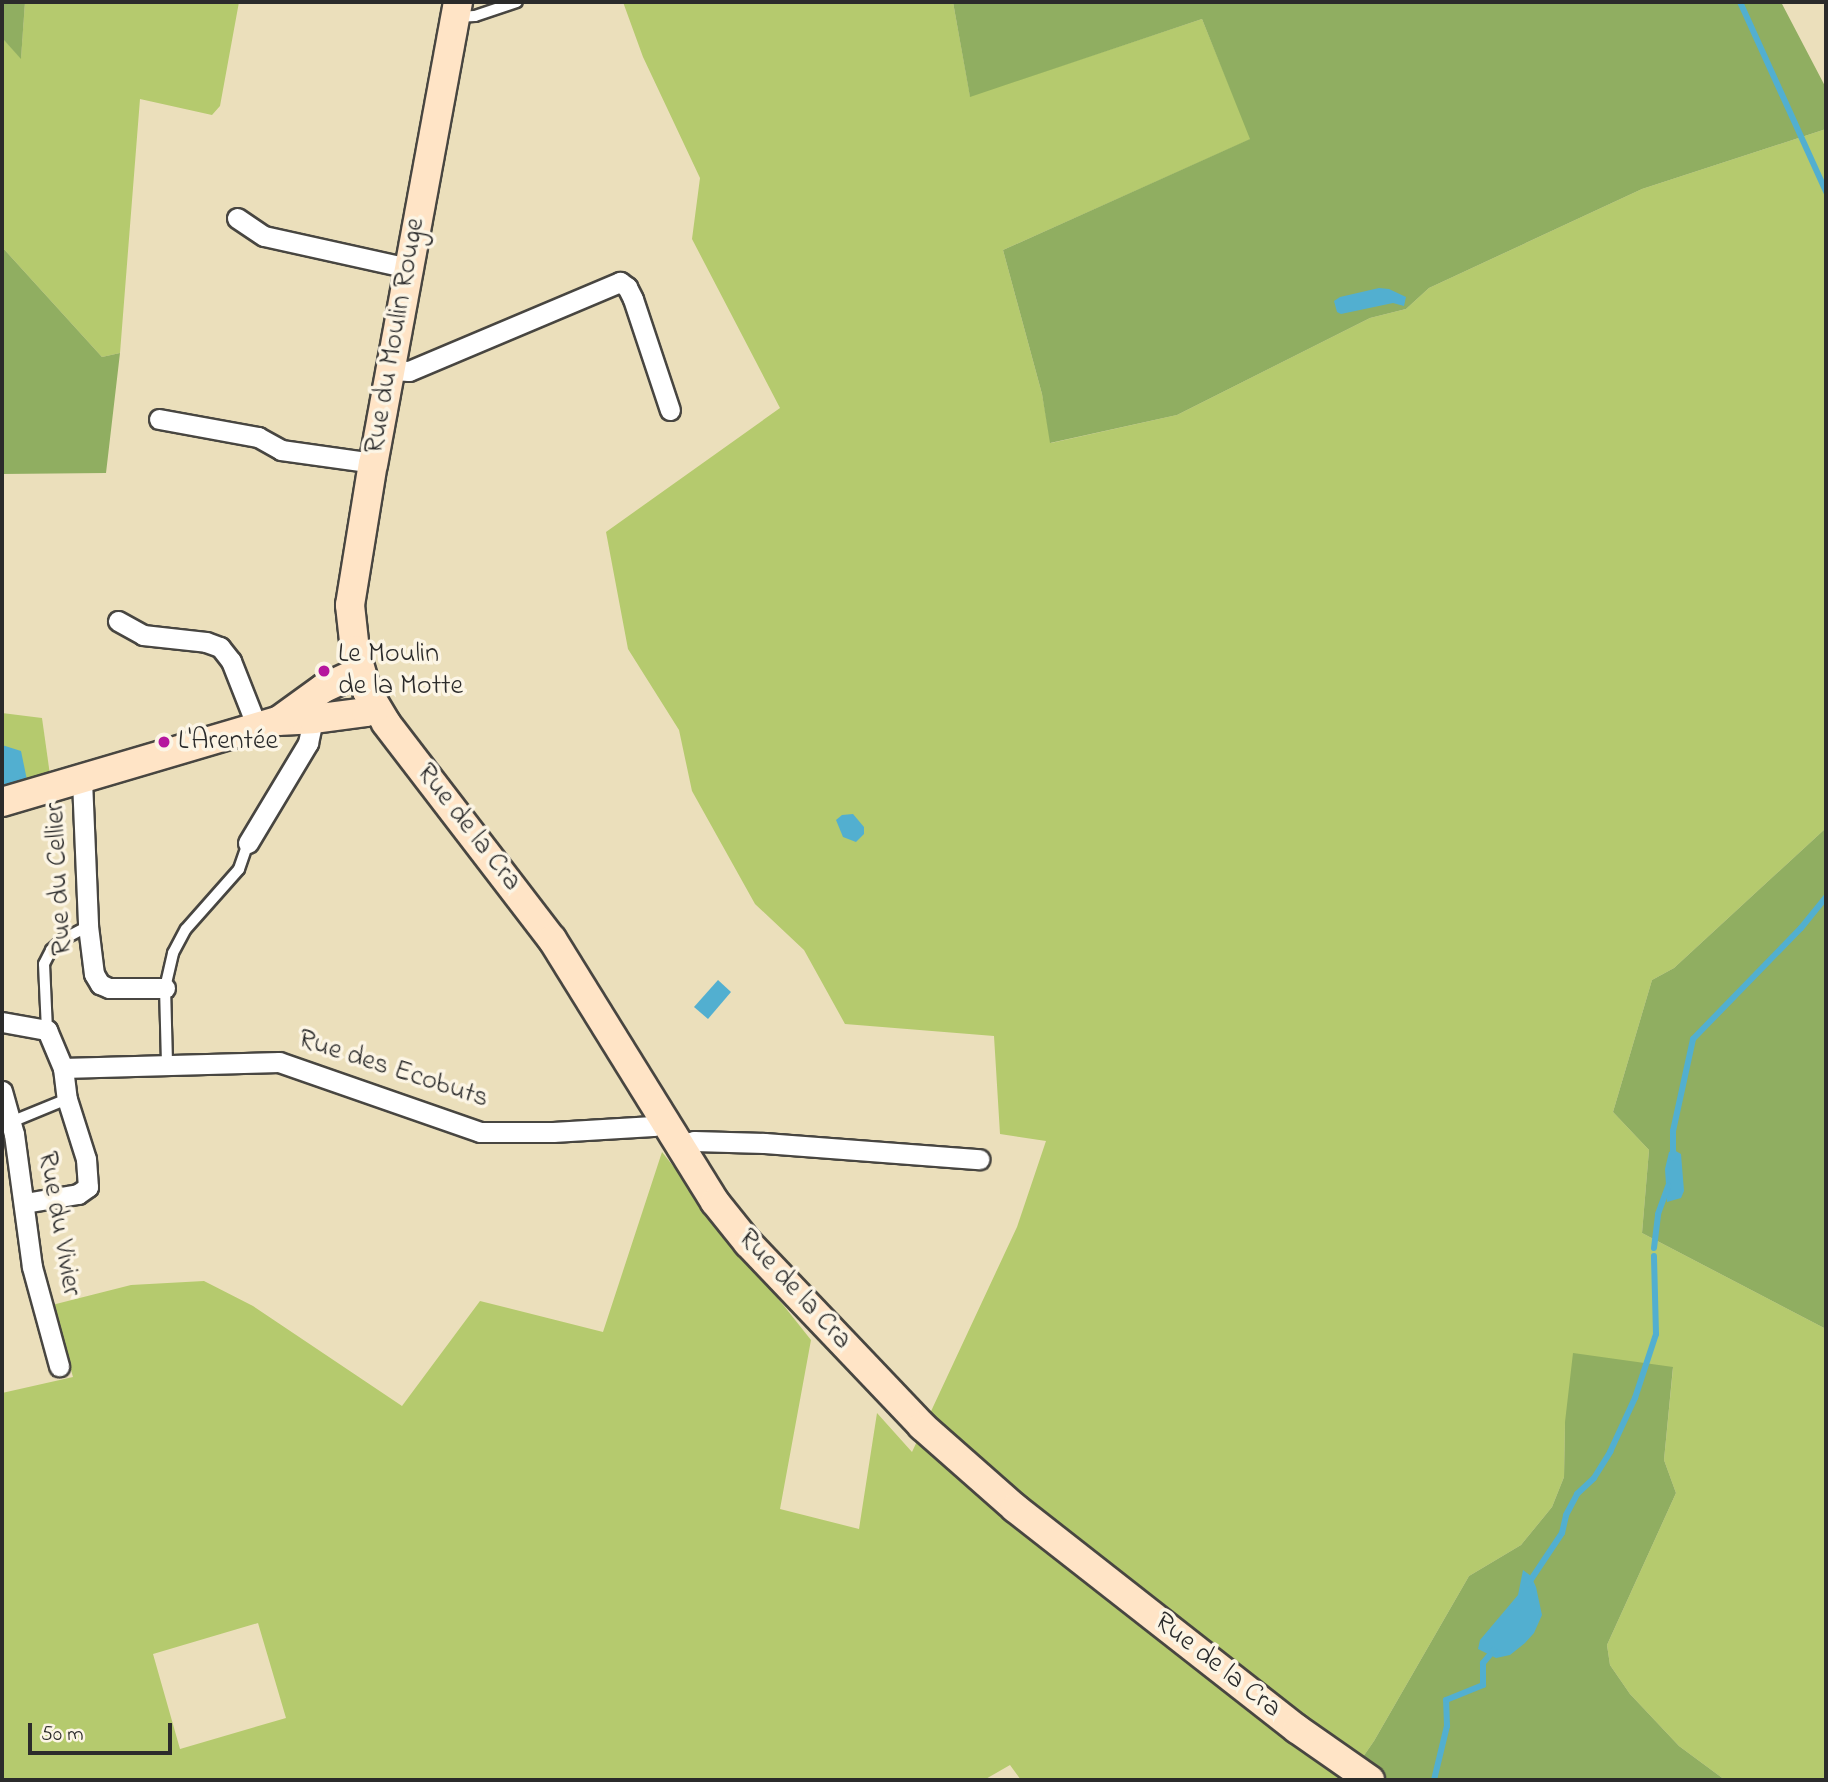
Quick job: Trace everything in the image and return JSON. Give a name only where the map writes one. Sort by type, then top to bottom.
[{"type":"street","name":"Rue du Moulin Rouge","points":[[359,672],[350,605],[408,268],[457,9]]},
{"type":"street","points":[[237,218],[264,236],[408,268]]},
{"type":"street","points":[[390,370],[409,371],[620,282],[627,286],[633,299],[670,410]]},
{"type":"street","points":[[159,419],[258,437],[281,450],[373,463]]},
{"type":"street","points":[[118,621],[143,635],[206,642],[220,648],[231,661],[268,724]]},
{"type":"street","points":[[268,724],[324,688],[359,672]]},
{"type":"street","name":"Rue de la Cra","points":[[359,672],[376,708],[552,939],[678,1145],[715,1202],[748,1243],[922,1426],[1015,1508],[1254,1696],[1370,1780]]},
{"type":"street","points":[[2,802],[268,724],[366,712],[376,708]]},
{"type":"street","points":[[248,843],[308,743],[313,719]]},
{"type":"street","name":"Rue du Cellier","points":[[82,780],[88,926],[94,974],[100,984],[108,988],[165,988]]},
{"type":"street","points":[[2,1022],[47,1030],[63,1068],[67,1099],[86,1159],[88,1188],[78,1194],[25,1203]]},
{"type":"street","name":"Rue des Ecobuts","points":[[63,1068],[167,1063],[279,1062],[480,1132],[553,1132],[640,1127],[653,1126],[662,1120]]},
{"type":"street","name":"Rue du Vivier","points":[[2,1091],[11,1122],[25,1203],[32,1267],[59,1366]]},
{"type":"street","points":[[678,1145],[694,1141],[764,1143],[979,1159]]},
{"type":"lane","points":[[457,9],[475,16],[517,2]]},
{"type":"lane","points":[[167,1063],[165,988],[178,942],[239,869],[248,843]]},
{"type":"lane","points":[[47,1030],[44,964],[51,950],[62,940],[88,926]]},
{"type":"lane","points":[[11,1122],[67,1099]]},
{"type":"green space","points":[[2,2],[25,2],[21,59],[2,38]]},
{"type":"green space","points":[[25,2],[239,2],[220,106],[212,115],[140,99],[120,353],[102,357],[2,247],[2,38],[21,58]]},
{"type":"green space","points":[[623,2],[953,2],[970,96],[1202,19],[1251,139],[1003,250],[1042,394],[1051,443],[1177,415],[1370,318],[1406,309],[1429,288],[1642,189],[1826,129],[1826,828],[1674,968],[1652,980],[1613,1112],[1649,1150],[1642,1233],[1826,1329],[1826,1780],[1725,1780],[1679,1746],[1630,1694],[1610,1665],[1607,1645],[1676,1493],[1664,1460],[1673,1368],[1565,1422],[1564,1477],[1552,1507],[1521,1545],[1469,1576],[1374,1741],[1347,1780],[1021,1780],[1010,1765],[984,1780],[2,1780],[2,1393],[73,1377],[52,1305],[131,1285],[204,1281],[253,1306],[402,1406],[480,1301],[603,1332],[662,1152],[811,1340],[780,1509],[859,1529],[877,1413],[912,1452],[1017,1227],[1046,1141],[1000,1134],[994,1036],[845,1024],[804,950],[755,904],[692,791],[679,730],[628,649],[606,532],[780,408],[692,239],[700,178],[643,57]],"holes":[[[258,1623],[286,1718],[180,1749],[153,1654]]]},
{"type":"green space","points":[[953,2],[1781,2],[1826,88],[1826,129],[1642,189],[1429,288],[1406,309],[1370,318],[1177,415],[1050,443],[1042,394],[1003,250],[1250,139],[1202,19],[970,97]]},
{"type":"green space","points":[[2,247],[102,357],[120,353],[106,473],[2,474]]},
{"type":"green space","points":[[2,713],[42,718],[50,775],[2,788]]},
{"type":"green space","points":[[1826,828],[1826,1329],[1642,1233],[1649,1150],[1613,1112],[1652,980],[1674,968]]},
{"type":"green space","points":[[1573,1353],[1673,1367],[1664,1460],[1676,1493],[1607,1645],[1610,1665],[1630,1694],[1679,1746],[1725,1780],[1347,1780],[1374,1741],[1469,1576],[1521,1545],[1552,1507],[1564,1477],[1565,1422]]},
{"type":"water","points":[[1379,288],[1389,289],[1406,297],[1404,306],[1393,303],[1341,314],[1337,312],[1334,301],[1340,297]]},
{"type":"water","points":[[2,745],[21,751],[27,780],[2,787]]},
{"type":"water","points":[[853,814],[864,827],[864,834],[856,842],[843,837],[836,820],[842,815]]},
{"type":"water","points":[[718,980],[731,992],[708,1019],[694,1007]]},
{"type":"water","points":[[1674,1150],[1681,1154],[1684,1191],[1681,1198],[1667,1202],[1665,1169],[1669,1152]]},
{"type":"water","points":[[1523,1570],[1531,1576],[1536,1587],[1542,1615],[1534,1633],[1525,1643],[1510,1655],[1496,1658],[1478,1649],[1480,1640],[1518,1595]]},
{"type":"waterway","points":[[1740,2],[1826,192]]},
{"type":"waterway","points":[[1673,1158],[1673,1131],[1693,1039],[1801,928],[1826,897]]},
{"type":"waterway","points":[[1654,1248],[1658,1214],[1668,1186]]},
{"type":"waterway","points":[[1528,1584],[1562,1533],[1566,1515],[1577,1494],[1594,1478],[1610,1452],[1635,1398],[1656,1334],[1654,1256]]},
{"type":"waterway","points":[[1434,1780],[1447,1726],[1446,1700],[1483,1685],[1483,1663],[1494,1650]]},
{"type":"place","name":"Le Moulin de la Motte","points":[[324,671]]},
{"type":"place","name":"L'Arentée","points":[[164,742]]}]
